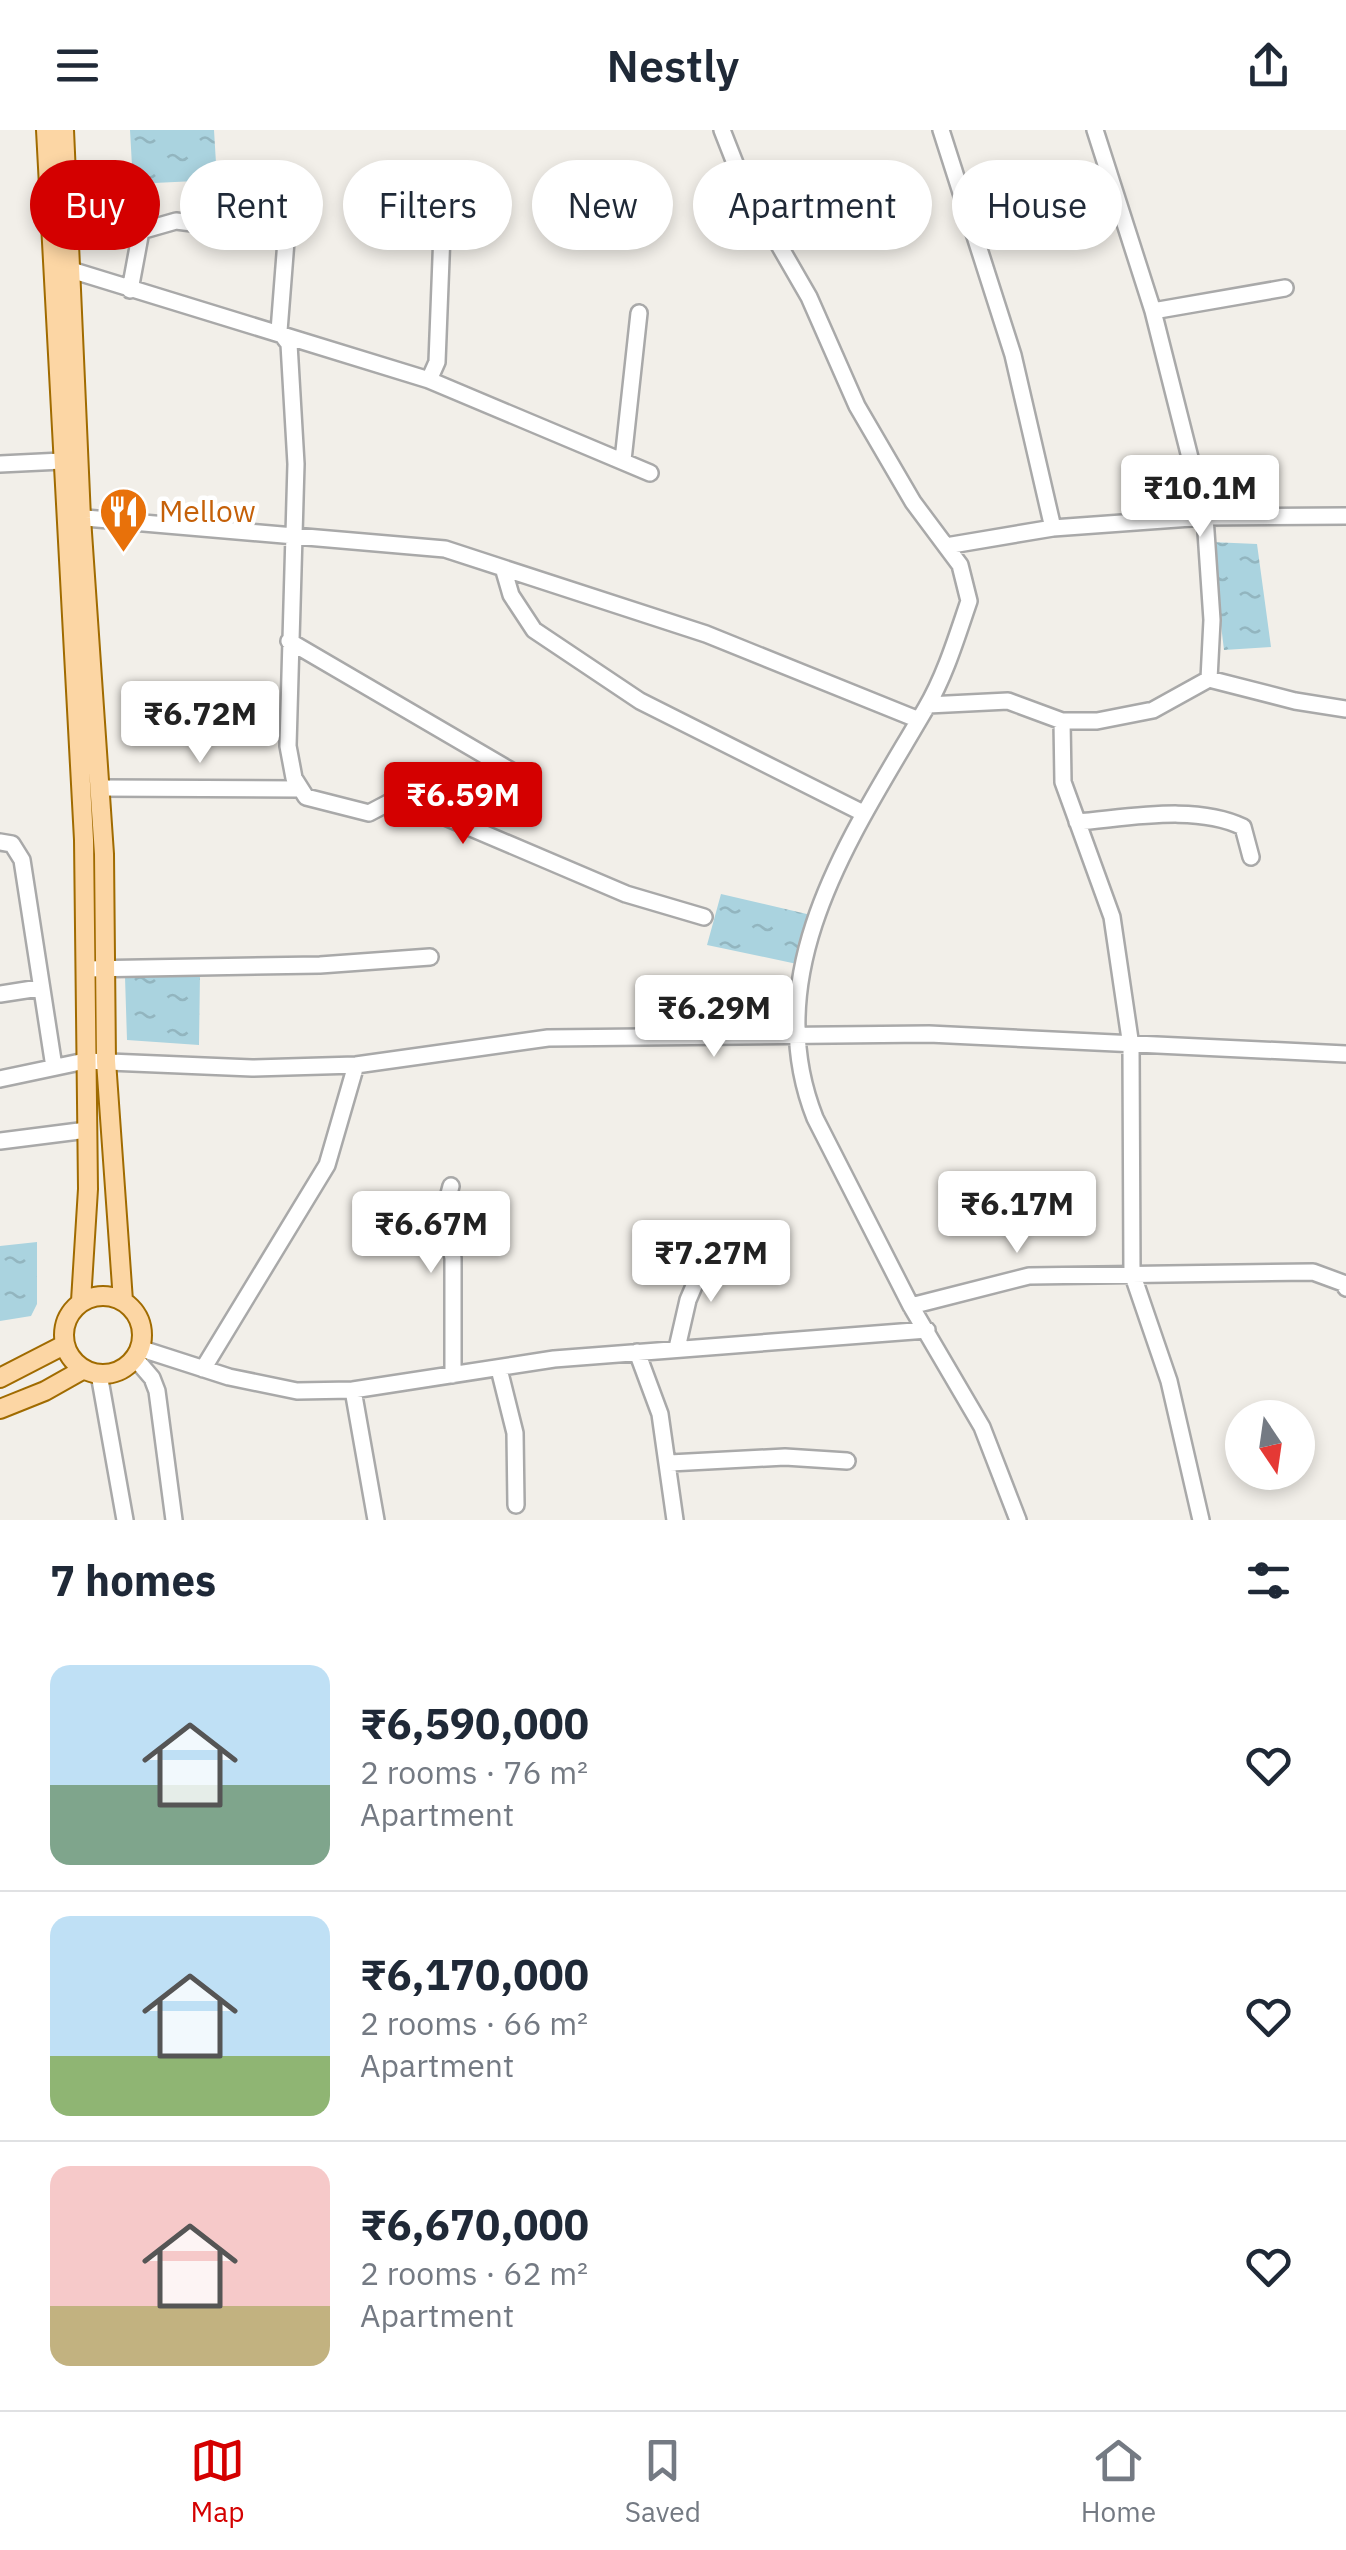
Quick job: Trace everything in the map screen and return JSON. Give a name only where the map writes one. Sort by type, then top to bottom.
[{"type":"main road","points":[[0,1409],[91,1372],[114,1372],[137,1353],[140,1322],[123,1301],[106,1061],[107,968],[100,788],[73,517],[62,460],[46,130]]},
{"type":"main road","points":[[64,130],[71,270],[73,517],[86,969],[88,1222],[81,1302]]},
{"type":"main road","points":[[64,1345],[70,1313],[81,1302],[97,1296],[123,1301]]},
{"type":"main road","points":[[64,1345],[91,1372]]},
{"type":"main road","points":[[0,1378],[64,1345]]},
{"type":"street","points":[[722,130],[742,181],[809,297],[857,406],[913,502],[960,565],[968,602],[928,704],[835,862],[808,946],[794,1037],[803,1088],[815,1118],[911,1306],[982,1427],[1018,1520]]},
{"type":"street","points":[[941,130],[1012,355],[1053,528]]},
{"type":"street","points":[[1095,130],[1153,311],[1205,517],[1212,620],[1210,679]]},
{"type":"street","points":[[130,290],[141,231],[176,221],[274,233],[286,241],[279,331],[289,344],[296,464],[288,746],[300,790]]},
{"type":"street","points":[[429,380],[437,362],[441,250]]},
{"type":"street","points":[[71,270],[429,380],[650,473]]},
{"type":"street","points":[[1153,311],[1286,288]]},
{"type":"street","points":[[623,460],[639,314]]},
{"type":"street","points":[[0,464],[62,460]]},
{"type":"street","points":[[946,546],[1053,528],[1205,517],[1346,516]]},
{"type":"street","points":[[73,517],[418,544],[706,634],[918,720]]},
{"type":"street","points":[[504,572],[510,595],[534,630],[640,701],[863,813]]},
{"type":"street","points":[[288,641],[532,783]]},
{"type":"street","points":[[928,704],[1008,701],[1062,721],[1120,718],[1153,710],[1210,679],[1295,701],[1346,708]]},
{"type":"street","points":[[1062,721],[1063,782],[1112,917],[1131,1046],[1132,1274],[1168,1381],[1201,1520]]},
{"type":"street","points":[[100,788],[300,790],[317,802],[370,812],[390,802],[410,802],[626,894],[704,916]]},
{"type":"street","points":[[1077,822],[1162,815],[1230,820],[1243,826],[1251,857]]},
{"type":"street","points":[[0,842],[12,844],[22,860],[38,988],[54,1067]]},
{"type":"street","points":[[86,969],[320,965],[430,957]]},
{"type":"street","points":[[0,994],[38,988]]},
{"type":"street","points":[[0,1078],[85,1060],[265,1068],[356,1065],[548,1038],[929,1034],[1346,1054]]},
{"type":"street","points":[[204,1369],[326,1164],[356,1065]]},
{"type":"street","points":[[0,1141],[86,1130]]},
{"type":"street","points":[[451,1186],[442,1217],[453,1258],[453,1374]]},
{"type":"street","points":[[677,1348],[688,1300],[709,1251]]},
{"type":"street","points":[[911,1306],[1029,1276],[1314,1272],[1344,1282],[1346,1288]]},
{"type":"street","points":[[137,1353],[296,1391],[353,1390],[554,1358],[927,1330]]},
{"type":"street","points":[[637,1352],[660,1414],[670,1462],[675,1520]]},
{"type":"street","points":[[137,1353],[157,1392],[174,1520]]},
{"type":"street","points":[[499,1369],[515,1434],[516,1505]]},
{"type":"street","points":[[91,1372],[125,1520]]},
{"type":"street","points":[[353,1390],[376,1520]]},
{"type":"street","points":[[670,1462],[784,1458],[847,1461]]},
{"type":"water","points":[[130,130],[214,130],[216,160],[180,160],[180,182],[160,183],[160,160],[132,160]]},
{"type":"water","points":[[1211,542],[1257,544],[1271,647],[1224,650]]},
{"type":"water","points":[[721,894],[811,915],[797,964],[707,945]]},
{"type":"water","points":[[200,973],[199,1045],[127,1040],[125,977]]},
{"type":"water","points":[[37,1242],[37,1304],[31,1316],[0,1321],[0,1246]]},
{"type":"place","name":"Mellow","points":[[124,554]]}]
